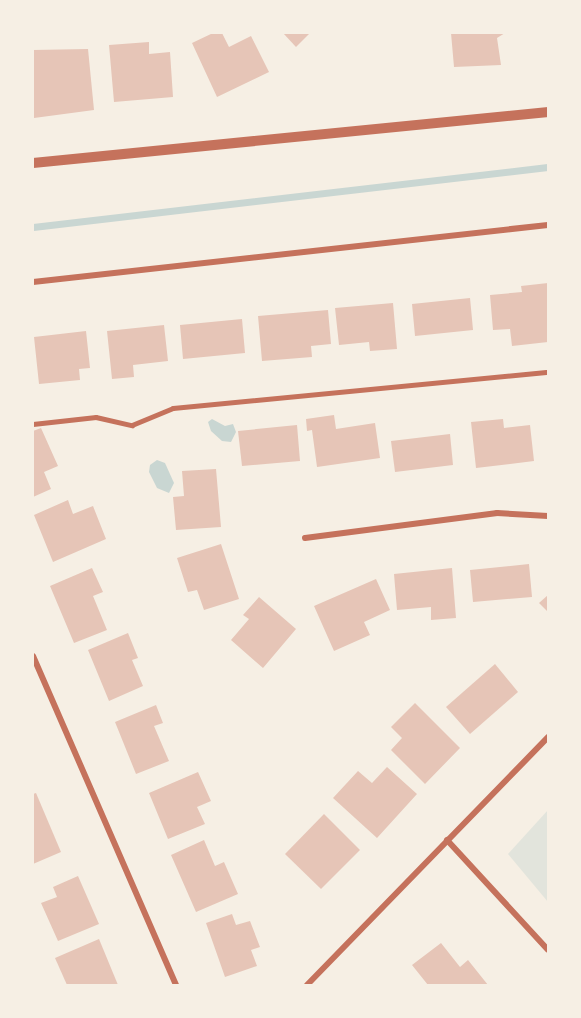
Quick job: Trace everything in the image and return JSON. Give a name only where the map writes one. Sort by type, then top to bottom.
[{"type":"street","points":[[33,163],[548,112]]},
{"type":"street","points":[[33,282],[548,225]]},
{"type":"street","points":[[305,538],[496,513],[548,516]]},
{"type":"street","points":[[33,656],[176,985]]},
{"type":"street","points":[[307,985],[548,737]]},
{"type":"street","points":[[447,840],[548,950]]},
{"type":"lane","points":[[33,424],[96,417],[132,425],[173,408],[548,372]]},
{"type":"shaded area","points":[[212,419],[225,426],[233,424],[236,432],[231,442],[222,441],[211,431],[208,422]]},
{"type":"shaded area","points":[[157,460],[165,463],[174,483],[169,493],[157,488],[149,472],[150,465]]},
{"type":"shaded area","points":[[548,810],[548,902],[508,854]]},
{"type":"building","points":[[213,33],[222,33],[229,47],[251,36],[269,72],[217,97],[192,43]]},
{"type":"building","points":[[283,33],[310,33],[296,47]]},
{"type":"building","points":[[451,33],[505,33],[497,38],[501,65],[454,67]]},
{"type":"building","points":[[149,42],[149,54],[170,52],[173,97],[114,102],[109,45]]},
{"type":"building","points":[[88,49],[94,110],[34,118],[33,50]]},
{"type":"building","points":[[548,283],[548,342],[512,346],[510,329],[493,330],[490,295],[522,292],[521,286]]},
{"type":"building","points":[[470,298],[473,330],[415,336],[412,304]]},
{"type":"building","points":[[393,303],[397,349],[370,351],[369,342],[339,345],[335,308]]},
{"type":"building","points":[[328,310],[331,344],[311,346],[312,357],[262,361],[258,316]]},
{"type":"building","points":[[242,319],[245,353],[183,359],[180,325]]},
{"type":"building","points":[[164,325],[168,361],[133,365],[134,377],[112,379],[107,331]]},
{"type":"building","points":[[86,331],[90,368],[79,369],[80,380],[39,384],[34,337]]},
{"type":"building","points":[[334,415],[336,429],[375,423],[380,458],[317,467],[312,430],[307,431],[306,419]]},
{"type":"building","points":[[503,419],[504,428],[530,425],[534,461],[476,468],[471,422]]},
{"type":"building","points":[[297,425],[300,461],[242,466],[238,431]]},
{"type":"building","points":[[41,428],[58,466],[44,472],[51,489],[33,497],[33,431]]},
{"type":"building","points":[[450,434],[453,465],[395,472],[391,441]]},
{"type":"building","points":[[216,469],[221,527],[176,530],[173,497],[184,496],[182,471]]},
{"type":"building","points":[[68,500],[73,514],[93,506],[106,539],[53,562],[34,515]]},
{"type":"building","points":[[221,544],[239,599],[204,610],[197,590],[188,592],[177,558]]},
{"type":"building","points":[[529,564],[532,597],[473,602],[470,570]]},
{"type":"building","points":[[92,568],[103,592],[93,596],[107,630],[74,643],[50,586]]},
{"type":"building","points":[[452,568],[456,618],[431,620],[431,607],[397,610],[394,574]]},
{"type":"building","points":[[376,579],[390,610],[364,622],[370,635],[334,651],[314,606]]},
{"type":"building","points":[[548,595],[548,612],[539,603]]},
{"type":"building","points":[[259,597],[296,629],[263,668],[231,640],[249,619],[243,615]]},
{"type":"building","points":[[128,633],[138,658],[132,660],[143,686],[109,701],[88,650]]},
{"type":"building","points":[[495,664],[518,692],[470,734],[446,707]]},
{"type":"building","points":[[415,703],[460,748],[425,784],[391,750],[402,738],[391,727]]},
{"type":"building","points":[[156,705],[163,723],[154,726],[169,761],[136,774],[115,722]]},
{"type":"building","points":[[387,767],[417,794],[377,838],[333,798],[358,771],[372,783]]},
{"type":"building","points":[[198,772],[211,801],[197,807],[205,824],[168,839],[149,793]]},
{"type":"building","points":[[36,793],[61,852],[33,864],[33,794]]},
{"type":"building","points":[[324,814],[360,850],[321,889],[285,854]]},
{"type":"building","points":[[204,840],[215,866],[224,862],[238,894],[196,912],[171,855]]},
{"type":"building","points":[[78,876],[99,924],[58,941],[41,903],[57,897],[53,887]]},
{"type":"building","points":[[232,914],[236,925],[250,921],[260,947],[251,950],[257,966],[225,977],[206,923]]},
{"type":"building","points":[[99,939],[118,985],[67,985],[55,958]]},
{"type":"building","points":[[441,943],[460,967],[468,960],[488,985],[428,985],[412,965]]},
{"type":"waterway","points":[[33,227],[548,167]]}]
